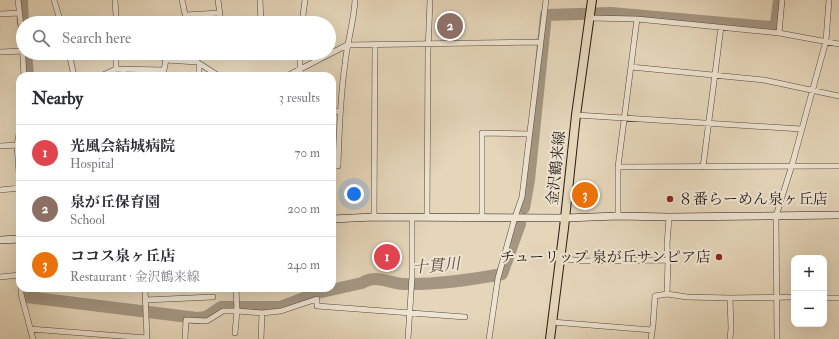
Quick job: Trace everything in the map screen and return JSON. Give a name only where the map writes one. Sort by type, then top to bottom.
[{"type":"main road","name":"金沢鶴来線","points":[[550,339],[576,115],[592,0]]},
{"type":"street","points":[[18,0],[19,16]]},
{"type":"street","points":[[54,0],[59,16]]},
{"type":"street","points":[[115,0],[116,15]]},
{"type":"street","points":[[182,0],[186,15],[220,13]]},
{"type":"street","points":[[218,0],[220,16]]},
{"type":"street","points":[[260,0],[261,16]]},
{"type":"street","points":[[303,16],[305,0]]},
{"type":"street","points":[[336,166],[338,166],[340,111],[347,45],[353,23],[355,0]]},
{"type":"street","points":[[427,217],[428,44],[430,0]]},
{"type":"street","points":[[489,339],[498,278],[522,197],[546,0]]},
{"type":"street","points":[[779,33],[782,0]]},
{"type":"street","points":[[777,339],[776,216],[792,165],[826,41],[829,0]]},
{"type":"street","points":[[0,14],[19,13]]},
{"type":"street","points":[[591,14],[779,33],[839,44]]},
{"type":"street","points":[[618,216],[618,167],[637,19]]},
{"type":"street","points":[[703,166],[721,27]]},
{"type":"street","points":[[336,51],[347,45],[540,42]]},
{"type":"street","points":[[374,216],[375,45]]},
{"type":"street","points":[[0,52],[16,51]]},
{"type":"street","points":[[23,60],[24,72]]},
{"type":"street","points":[[71,60],[73,72]]},
{"type":"street","points":[[116,60],[116,69]]},
{"type":"street","points":[[164,72],[166,60],[198,63],[213,72]]},
{"type":"street","points":[[197,60],[199,72]]},
{"type":"street","points":[[300,60],[300,69]]},
{"type":"street","points":[[294,72],[318,60]]},
{"type":"street","points":[[631,67],[764,80],[839,96]]},
{"type":"street","points":[[110,72],[116,69],[150,72]]},
{"type":"street","points":[[336,112],[340,111]]},
{"type":"street","points":[[576,115],[801,129]]},
{"type":"street","points":[[482,217],[482,134],[529,134]]},
{"type":"street","points":[[0,146],[16,145]]},
{"type":"street","points":[[618,167],[792,165],[839,166]]},
{"type":"street","points":[[0,190],[16,188]]},
{"type":"street","points":[[336,219],[374,216],[565,218],[618,216],[669,217],[839,215]]},
{"type":"street","points":[[408,339],[412,284],[412,217]]},
{"type":"street","points":[[667,294],[667,245],[669,217]]},
{"type":"street","points":[[0,240],[16,239]]},
{"type":"street","points":[[560,258],[581,261],[668,260]]},
{"type":"street","points":[[0,277],[16,275]]},
{"type":"street","points":[[21,292],[33,339]]},
{"type":"street","points":[[30,330],[147,338],[145,292]]},
{"type":"street","points":[[235,333],[237,308],[236,292]]},
{"type":"street","points":[[650,339],[655,296],[667,294],[687,297],[791,297]]},
{"type":"street","points":[[145,300],[213,297]]},
{"type":"street","points":[[185,339],[186,320],[208,321],[223,310],[237,308],[262,312],[281,311],[317,298],[317,306],[465,317]]},
{"type":"street","points":[[730,298],[730,339]]},
{"type":"street","points":[[827,298],[839,298]]},
{"type":"street","points":[[260,339],[262,312]]},
{"type":"street","points":[[552,322],[652,330]]},
{"type":"waterway","name":"十貫川","points":[[22,0],[23,16]]},
{"type":"waterway","name":"十貫川","points":[[524,208],[529,180],[546,15],[611,13],[770,27],[776,24],[779,0]]},
{"type":"waterway","name":"十貫川","points":[[27,60],[28,72]]},
{"type":"waterway","name":"十貫川","points":[[336,289],[362,283],[372,279],[403,284],[428,284],[502,274],[520,224]]},
{"type":"waterway","name":"十貫川","points":[[26,292],[27,297],[197,318],[206,317],[221,307],[280,307],[322,292]]},
{"type":"place","name":"泉が丘保育園","points":[[450,26]]},
{"type":"place","name":"ココス泉ヶ丘店","points":[[585,195]]},
{"type":"place","name":"８番らーめん泉ヶ丘店","points":[[670,199]]},
{"type":"place","name":"光風会結城病院","points":[[387,257]]},
{"type":"place","name":"チューリップ 泉が丘サンピア店","points":[[719,257]]}]
